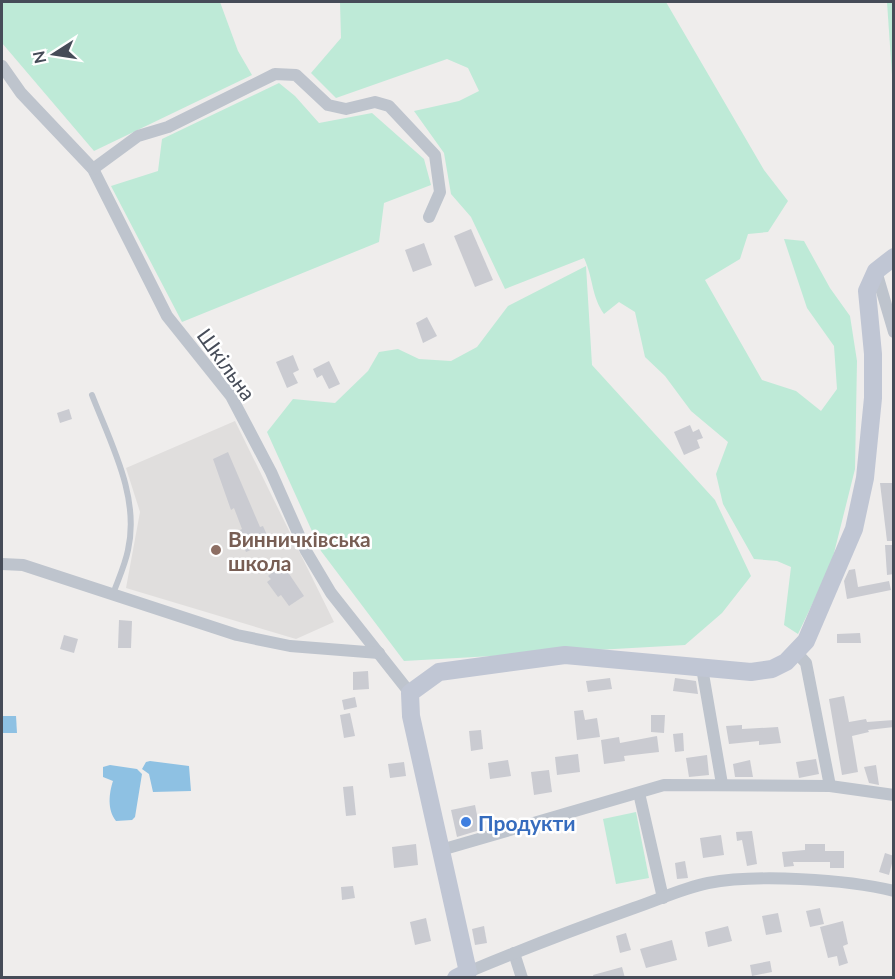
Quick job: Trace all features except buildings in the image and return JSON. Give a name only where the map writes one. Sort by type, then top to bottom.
[{"type":"street","name":"Шкільна","points":[[2,66],[21,93],[93,169],[167,316],[231,396],[272,472],[306,551],[331,594],[410,693]]},
{"type":"street","points":[[93,169],[138,136],[168,127],[275,74],[296,75],[328,105],[346,109],[375,102],[389,106],[435,156],[440,192],[429,217]]},
{"type":"street","points":[[894,258],[876,271],[867,291],[873,354],[873,398],[865,478],[854,528],[806,641],[786,662],[772,669],[751,672],[565,655],[439,672],[410,693],[411,716],[441,850],[462,975],[514,953],[705,883],[740,879],[872,885],[894,891]]},
{"type":"street","points":[[876,271],[894,332]]},
{"type":"street","points":[[2,564],[23,565],[237,635],[290,646],[379,653]]},
{"type":"street","points":[[796,652],[806,663],[830,786]]},
{"type":"street","points":[[702,668],[722,784]]},
{"type":"street","points":[[441,850],[664,784],[830,786],[894,795]]},
{"type":"street","points":[[639,793],[663,898]]},
{"type":"street","points":[[514,953],[522,978]]},
{"type":"lane","points":[[92,395],[126,485],[132,520],[128,551],[113,595]]},
{"type":"shaded area","name":"Винничківська школа","points":[[235,421],[334,622],[296,639],[126,588],[140,512],[126,468]]},
{"type":"green space","points":[[2,2],[220,2],[238,51],[252,75],[94,151],[2,43]]},
{"type":"green space","points":[[340,2],[666,2],[764,170],[788,201],[768,232],[748,234],[740,259],[705,280],[762,380],[796,391],[821,411],[837,389],[834,346],[807,308],[784,239],[804,241],[830,288],[850,316],[857,361],[855,469],[831,565],[798,634],[784,625],[791,567],[777,561],[754,559],[723,504],[716,474],[728,442],[691,411],[665,376],[645,357],[635,312],[619,302],[604,314],[597,300],[584,258],[505,289],[471,217],[451,194],[444,153],[414,111],[459,101],[479,91],[468,68],[447,59],[336,98],[311,73],[341,38]]},
{"type":"green space","points":[[887,2],[893,2],[893,90]]},
{"type":"green space","points":[[279,83],[295,96],[319,123],[372,113],[424,159],[431,185],[384,203],[379,242],[182,322],[111,186],[158,171],[162,139]]},
{"type":"green space","points":[[586,266],[592,365],[715,500],[751,576],[722,613],[685,645],[404,661],[321,551],[267,432],[293,399],[335,403],[368,371],[379,352],[398,349],[419,359],[451,361],[477,347],[508,306]]},
{"type":"green space","points":[[636,812],[649,878],[616,884],[603,819]]},
{"type":"water","points":[[2,716],[16,716],[17,733],[2,733]]},
{"type":"water","points":[[146,762],[189,766],[191,791],[153,792],[149,774],[142,769]]},
{"type":"water","points":[[110,765],[137,769],[142,774],[135,817],[132,820],[116,821],[111,812],[110,796],[113,781],[103,777],[103,767]]},
{"type":"place","name":"Винничківська школа","points":[[216,550]]},
{"type":"place","name":"Продукти","points":[[466,822]]}]
